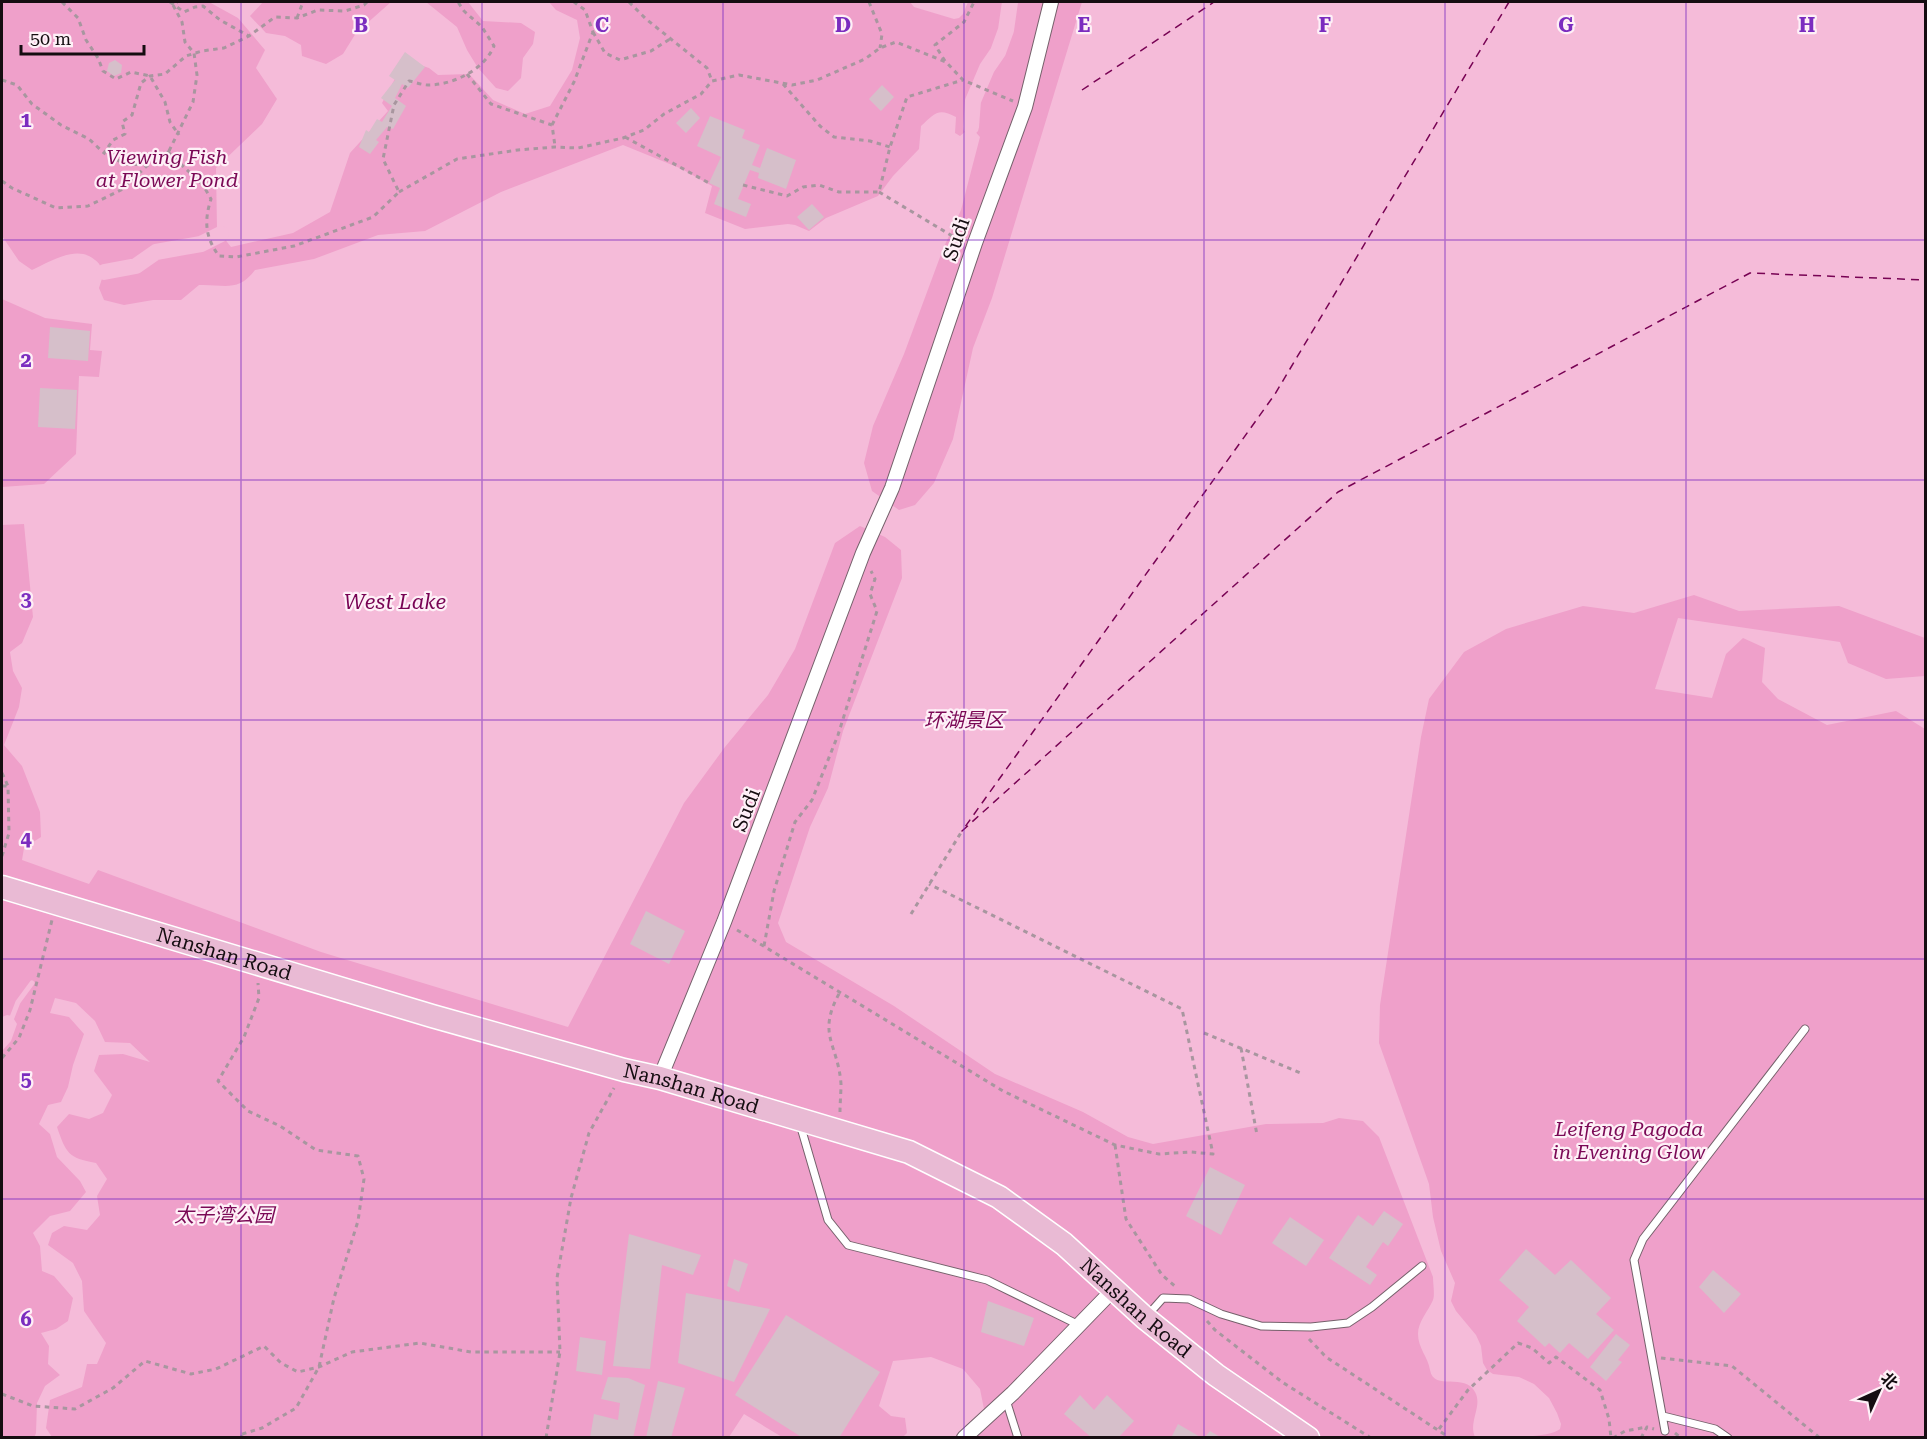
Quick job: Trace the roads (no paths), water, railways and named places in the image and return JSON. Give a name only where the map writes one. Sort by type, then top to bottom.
[{"type":"main road","name":"Nanshan Road","points":[[2,887],[432,1016],[660,1078],[909,1152],[999,1197],[1064,1244],[1145,1318],[1215,1375],[1308,1437]]},
{"type":"street","name":"Sudi","points":[[660,1078],[724,922],[863,553],[892,488],[975,243],[1025,107],[1051,2]]},
{"type":"street","points":[[964,1437],[1005,1400],[1114,1289]]},
{"type":"lane","points":[[1665,1431],[1634,1260],[1643,1239],[1805,1029]]},
{"type":"lane","points":[[803,1120],[802,1131],[828,1220],[848,1245],[987,1280],[1079,1325]]},
{"type":"lane","points":[[1145,1318],[1163,1298],[1189,1299],[1221,1314],[1261,1326],[1298,1327],[1348,1323],[1372,1307],[1422,1266]]},
{"type":"lane","points":[[1005,1400],[1018,1437]]},
{"type":"lane","points":[[1663,1416],[1715,1429],[1728,1437]]},
{"type":"water","points":[[209,2],[263,2],[250,16],[266,33],[285,36],[301,45],[302,56],[326,64],[343,54],[356,33],[391,2],[426,2],[457,27],[478,68],[496,88],[508,91],[521,78],[523,58],[533,44],[535,32],[521,23],[483,21],[468,2],[549,2],[556,10],[577,20],[580,38],[572,70],[550,106],[525,114],[493,100],[469,74],[438,75],[429,68],[405,60],[382,103],[388,111],[350,153],[330,212],[293,233],[231,247],[217,229],[216,168],[262,124],[277,99],[256,68],[265,50],[238,18]]},
{"type":"water","points":[[910,2],[968,2],[963,14],[954,19],[914,7]]},
{"type":"water","name":"West Lake","points":[[1082,2],[1925,2],[1925,638],[1839,606],[1739,611],[1694,595],[1634,613],[1583,606],[1506,629],[1464,652],[1429,699],[1421,737],[1380,1005],[1379,1043],[1429,1184],[1433,1217],[1441,1251],[1455,1283],[1451,1301],[1456,1311],[1476,1335],[1487,1370],[1493,1374],[1519,1377],[1534,1384],[1549,1398],[1561,1424],[1560,1429],[1554,1432],[1520,1437],[1475,1437],[1473,1426],[1477,1397],[1475,1392],[1464,1383],[1437,1380],[1433,1376],[1420,1344],[1418,1329],[1433,1300],[1433,1277],[1379,1137],[1363,1121],[1339,1118],[1323,1123],[1266,1124],[1153,1144],[1128,1137],[1083,1112],[995,1074],[894,1006],[786,942],[778,923],[810,827],[828,788],[843,731],[902,578],[901,550],[885,537],[860,526],[835,543],[795,649],[768,695],[725,747],[684,803],[568,1027],[321,952],[98,870],[89,884],[22,860],[24,848],[41,837],[40,812],[22,766],[4,745],[19,707],[22,688],[13,671],[10,652],[22,643],[33,617],[24,524],[2,525],[2,487],[44,484],[76,454],[79,376],[99,377],[102,351],[90,350],[92,324],[45,318],[2,299],[2,236],[19,261],[32,270],[72,254],[88,256],[95,260],[104,272],[99,288],[104,300],[124,305],[153,300],[181,300],[199,285],[236,285],[255,270],[314,259],[378,235],[425,231],[501,192],[623,145],[682,169],[712,186],[705,213],[745,229],[788,224],[809,231],[826,218],[878,196],[893,176],[919,149],[921,126],[937,113],[945,112],[956,117],[955,133],[960,136],[971,127],[980,137],[961,210],[943,249],[904,354],[873,426],[864,463],[872,491],[899,510],[915,505],[934,483],[953,439],[973,348],[992,298]]},
{"type":"water","points":[[1678,618],[1840,642],[1848,663],[1886,679],[1925,676],[1925,729],[1896,711],[1827,725],[1778,699],[1762,682],[1765,648],[1743,638],[1726,654],[1712,698],[1655,689]]},
{"type":"water","points":[[55,998],[76,1003],[95,1021],[105,1042],[130,1043],[150,1062],[123,1054],[99,1055],[94,1071],[112,1095],[103,1113],[89,1119],[69,1114],[57,1127],[69,1153],[79,1159],[96,1163],[107,1179],[97,1196],[100,1215],[87,1230],[64,1226],[52,1233],[48,1245],[73,1263],[82,1281],[84,1311],[106,1343],[97,1364],[87,1364],[82,1387],[50,1400],[46,1428],[52,1437],[34,1438],[37,1403],[45,1386],[60,1375],[48,1364],[49,1346],[41,1333],[56,1329],[68,1321],[73,1298],[54,1276],[42,1271],[40,1246],[33,1233],[50,1216],[70,1211],[86,1192],[80,1181],[57,1157],[50,1134],[39,1124],[48,1105],[61,1102],[68,1087],[84,1034],[69,1017],[50,1013]]},
{"type":"water","points":[[12,1016],[17,1024],[11,1041],[2,1051],[2,1017]]},
{"type":"water","points":[[931,1357],[963,1369],[980,1389],[985,1414],[972,1437],[903,1437],[907,1433],[905,1418],[891,1416],[879,1406],[893,1361]]},
{"type":"water","points":[[744,1414],[782,1437],[729,1437]]},
{"type":"waterway","points":[[971,127],[973,101],[987,68],[998,52],[1006,30],[1010,2]]},
{"type":"waterway","points":[[104,272],[136,266],[156,252],[201,244],[221,234]]},
{"type":"waterway","points":[[2,1031],[11,1020],[18,1002],[32,983]]},
{"type":"park label","name":"Viewing Fish at Flower Pond","points":[[167,168]]},
{"type":"park label","name":"环湖景区","points":[[964,720]]},
{"type":"park label","name":"Leifeng Pagoda in Evening Glow","points":[[1629,1140]]},
{"type":"park label","name":"太子湾公园","points":[[224,1215]]}]
